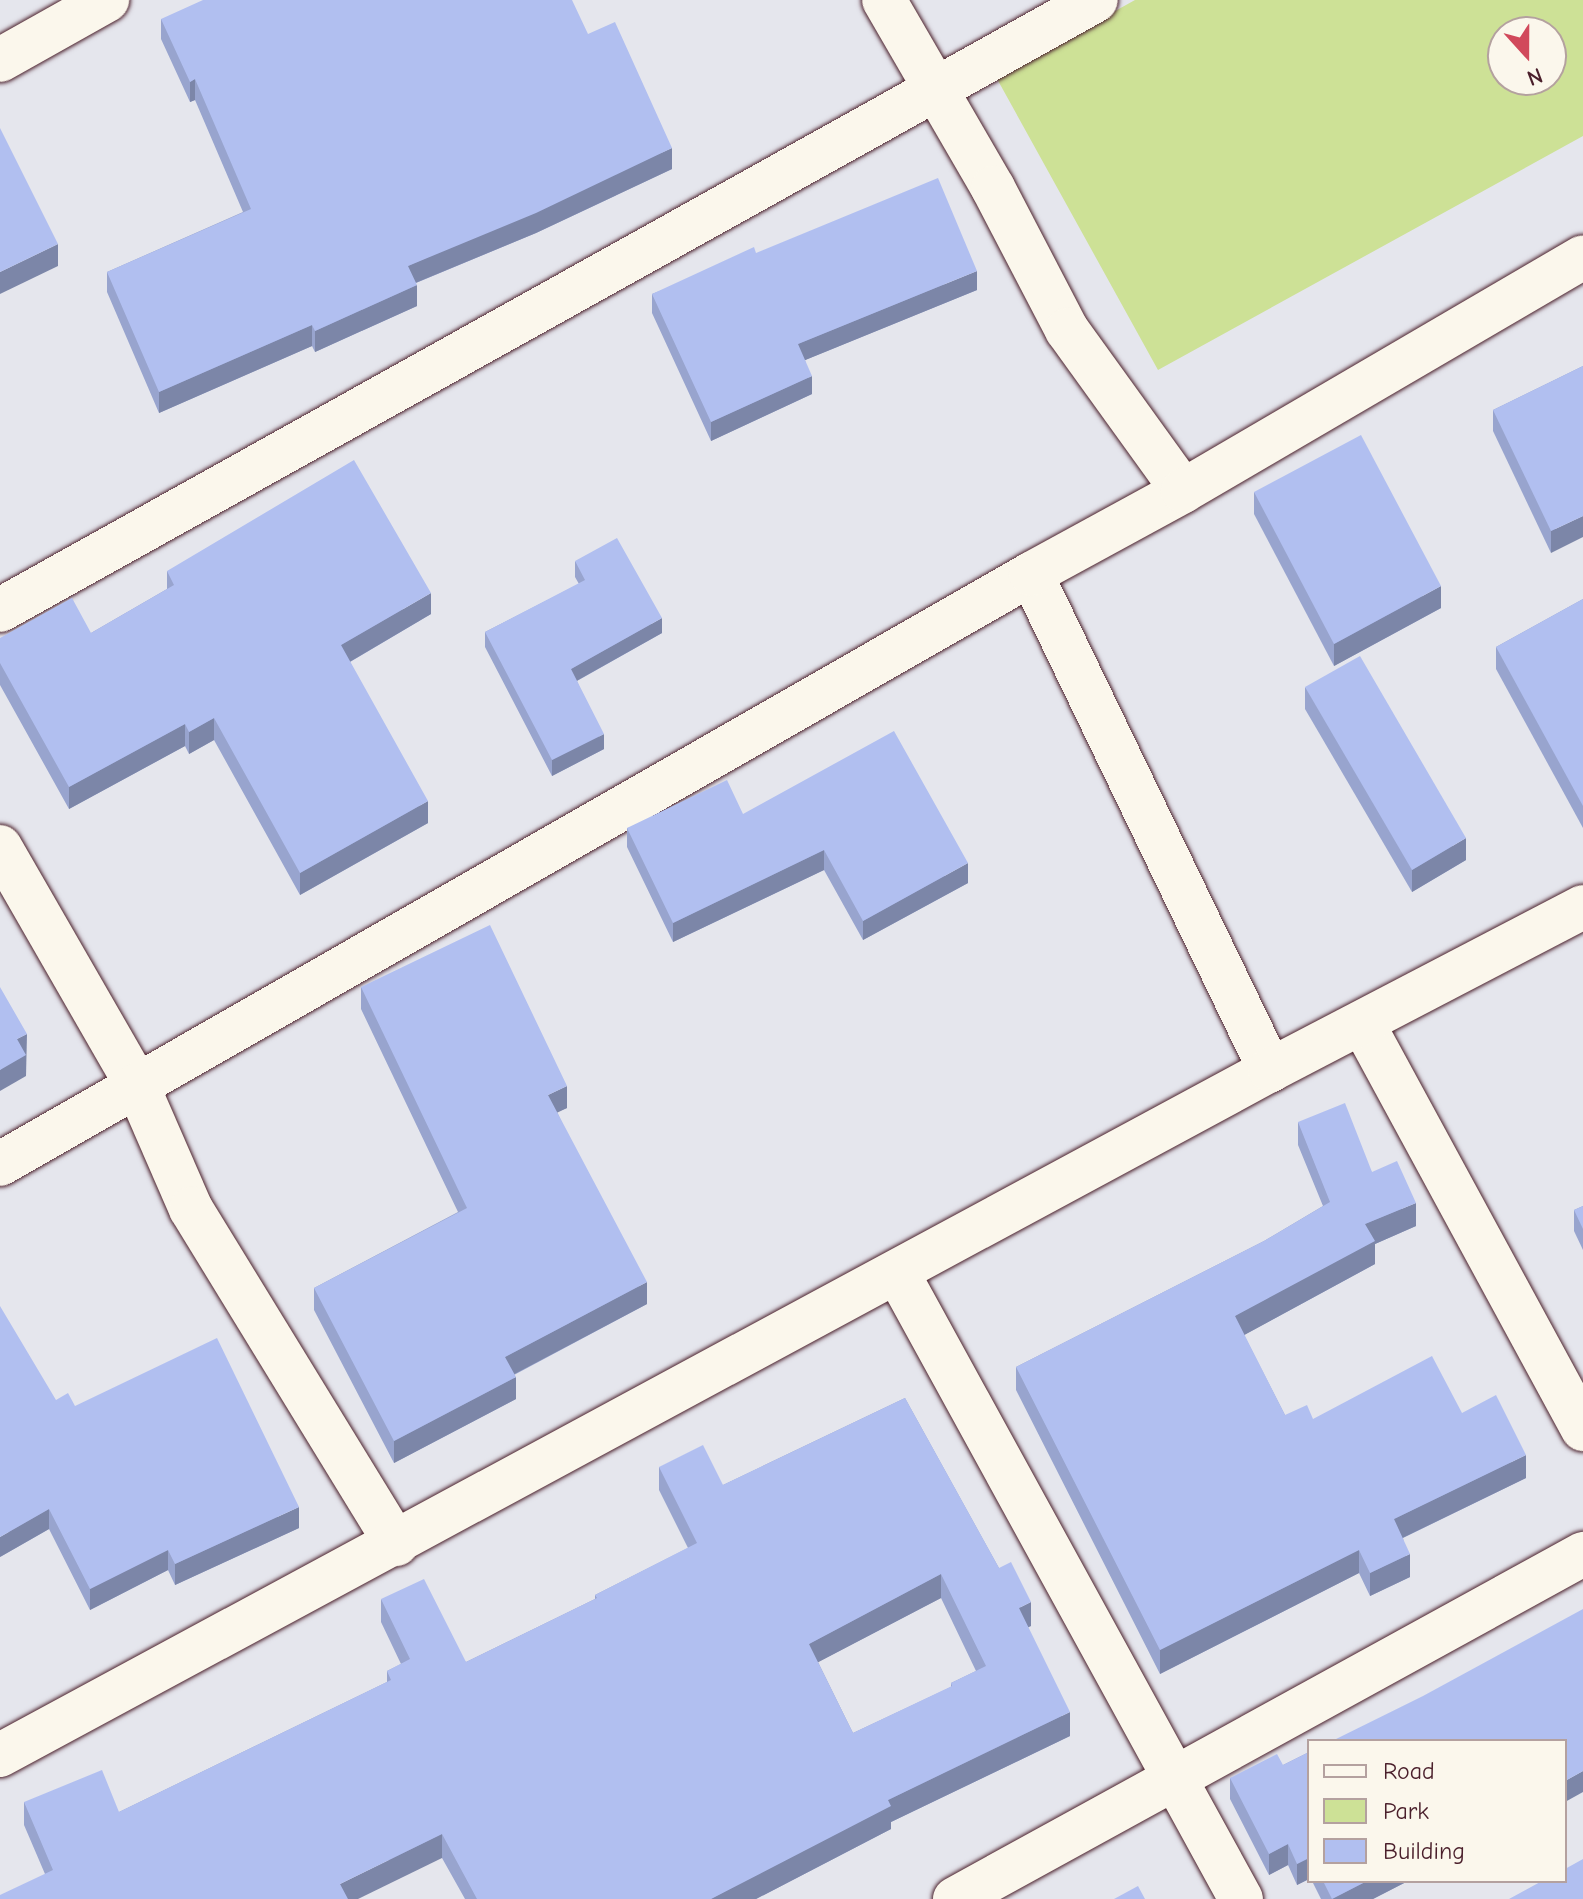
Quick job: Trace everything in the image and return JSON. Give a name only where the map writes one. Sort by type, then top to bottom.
[{"type":"street","points":[[0,60],[107,0]]},
{"type":"street","points":[[884,0],[937,88],[1067,330],[1183,491]]},
{"type":"street","points":[[0,610],[1096,0]]},
{"type":"street","points":[[0,1164],[1031,574],[1183,491],[1583,257]]},
{"type":"street","points":[[1031,574],[1270,1070]]},
{"type":"street","points":[[0,847],[137,1085],[191,1209],[396,1544]]},
{"type":"street","points":[[0,1755],[1270,1070],[1583,907]]},
{"type":"street","points":[[1363,1024],[1583,1429]]},
{"type":"street","points":[[897,1272],[1241,1899]]},
{"type":"street","points":[[955,1899],[1583,1554]]},
{"type":"green space","points":[[1135,0],[1583,0],[1583,136],[1158,370],[996,77]]},
{"type":"building","points":[[203,0],[572,0],[588,34],[615,22],[672,148],[536,213],[408,266],[417,285],[315,331],[312,325],[159,392],[107,272],[251,209],[195,79],[190,82],[161,19]]},
{"type":"building","points":[[0,128],[58,244],[0,272]]},
{"type":"building","points":[[938,178],[977,271],[798,344],[812,376],[711,422],[652,294],[754,247],[756,253]]},
{"type":"building","points":[[1583,366],[1583,516],[1551,531],[1493,410]]},
{"type":"building","points":[[1361,435],[1441,586],[1334,644],[1254,492]]},
{"type":"building","points":[[354,460],[431,593],[341,645],[428,801],[300,873],[214,718],[189,732],[185,724],[69,787],[0,663],[0,638],[72,598],[91,633],[174,585],[167,571]]},
{"type":"building","points":[[617,538],[662,618],[571,669],[604,734],[552,760],[485,632],[585,580],[575,561]]},
{"type":"building","points":[[1583,599],[1583,806],[1496,647]]},
{"type":"building","points":[[1360,656],[1466,838],[1412,870],[1305,687]]},
{"type":"building","points":[[894,731],[968,863],[863,921],[824,850],[673,923],[627,828],[727,780],[743,814]]},
{"type":"building","points":[[490,925],[567,1086],[548,1095],[647,1282],[505,1357],[516,1377],[394,1441],[314,1288],[467,1208],[361,987]]},
{"type":"building","points":[[0,987],[27,1034],[17,1039],[26,1055],[0,1070]]},
{"type":"building","points":[[1345,1103],[1372,1172],[1397,1161],[1416,1203],[1365,1224],[1375,1241],[1235,1316],[1285,1415],[1307,1405],[1313,1419],[1432,1356],[1462,1413],[1496,1395],[1526,1455],[1394,1519],[1410,1554],[1370,1573],[1359,1550],[1160,1650],[1016,1367],[1264,1241],[1330,1202],[1298,1122]]},
{"type":"building","points":[[1583,1206],[1583,1229],[1574,1210]]},
{"type":"building","points":[[0,1306],[56,1400],[68,1393],[75,1406],[217,1338],[299,1507],[175,1564],[168,1550],[90,1589],[49,1509],[0,1537]]},
{"type":"building","points":[[905,1398],[999,1568],[1011,1562],[1031,1602],[1019,1608],[1070,1712],[888,1800],[891,1806],[711,1899],[477,1899],[442,1834],[340,1884],[348,1899],[0,1899],[0,1895],[53,1870],[24,1802],[102,1770],[119,1812],[391,1680],[387,1671],[410,1659],[381,1599],[424,1579],[466,1662],[597,1598],[595,1595],[697,1543],[659,1467],[703,1445],[723,1485]],"holes":[[[941,1574],[986,1666],[951,1683],[952,1686],[853,1733],[809,1644]]]},
{"type":"building","points":[[1583,1609],[1583,1771],[1567,1780],[1567,1739],[1336,1739],[1423,1696]]},
{"type":"building","points":[[1307,1753],[1307,1859],[1297,1864],[1288,1844],[1269,1854],[1230,1778],[1277,1754],[1283,1765]]},
{"type":"building","points":[[1583,1859],[1583,1899],[1509,1899],[1538,1883],[1567,1883],[1567,1868]]},
{"type":"building","points":[[1324,1883],[1363,1883],[1332,1899]]},
{"type":"building","points":[[1138,1886],[1145,1899],[1114,1899]]}]
